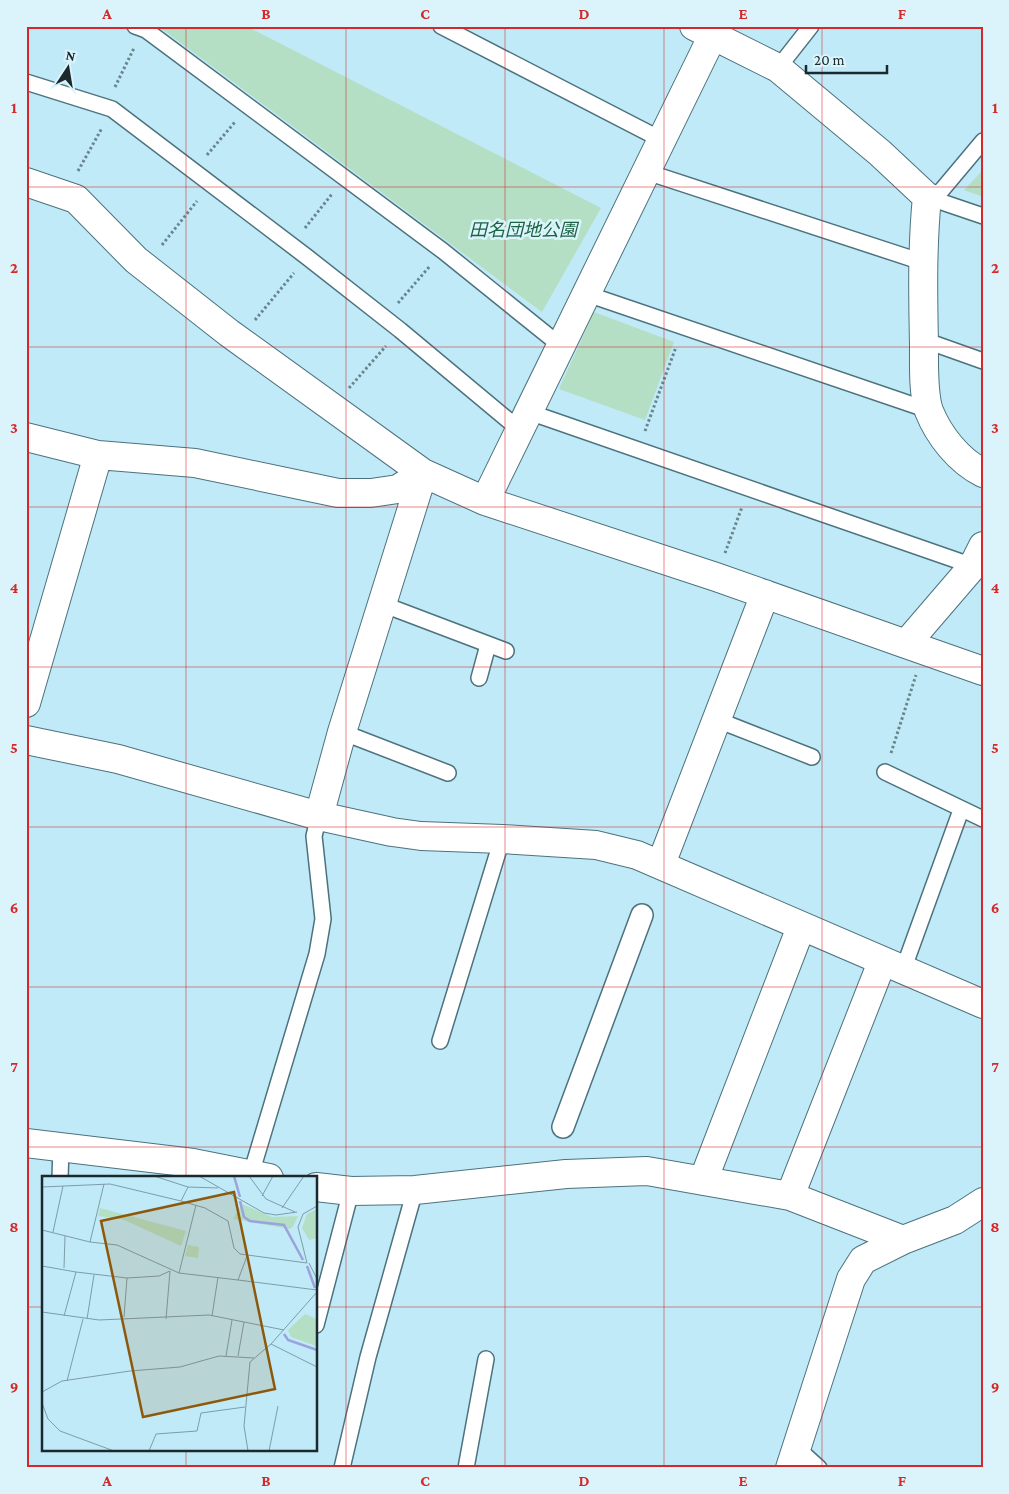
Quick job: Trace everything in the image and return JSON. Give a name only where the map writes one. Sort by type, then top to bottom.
[{"type":"street","points":[[486,501],[662,140],[703,32],[778,68],[880,153],[927,197],[922,262],[924,371],[928,410],[945,439],[962,459],[983,474]]},
{"type":"street","points":[[26,182],[76,199],[144,266],[239,340],[423,473],[486,501],[716,577],[983,671]]},
{"type":"street","points":[[26,438],[98,455],[195,463],[338,493],[371,494],[398,489],[423,473]]},
{"type":"street","points":[[26,703],[98,455]]},
{"type":"street","points":[[319,816],[342,732],[423,473]]},
{"type":"street","points":[[915,647],[978,556]]},
{"type":"street","points":[[661,864],[765,594]]},
{"type":"street","points":[[26,740],[118,759],[319,816],[421,836],[596,845],[637,855],[983,1004]]},
{"type":"street","points":[[563,1127],[642,915]]},
{"type":"street","points":[[703,1181],[801,927]]},
{"type":"street","points":[[790,1196],[892,966]]},
{"type":"street","points":[[26,1143],[193,1163],[260,1176]]},
{"type":"street","points":[[318,1187],[351,1191],[415,1190],[566,1174],[638,1172],[790,1196],[904,1240]]},
{"type":"street","points":[[794,1458],[851,1279],[864,1260],[904,1240],[955,1220],[983,1202]]},
{"type":"lane","points":[[441,26],[662,140]]},
{"type":"lane","points":[[778,68],[811,26]]},
{"type":"lane","points":[[139,28],[249,106],[443,251],[561,346]]},
{"type":"lane","points":[[26,82],[109,108],[307,256],[400,330],[524,421],[638,450],[748,488],[978,556]]},
{"type":"lane","points":[[927,197],[941,191],[983,142]]},
{"type":"lane","points":[[647,172],[922,262]]},
{"type":"lane","points":[[927,197],[983,216]]},
{"type":"lane","points":[[587,294],[928,410]]},
{"type":"lane","points":[[924,340],[983,361]]},
{"type":"lane","points":[[382,604],[506,651]]},
{"type":"lane","points":[[479,678],[488,645]]},
{"type":"lane","points":[[716,719],[812,757]]},
{"type":"lane","points":[[342,732],[448,772]]},
{"type":"lane","points":[[885,772],[983,819]]},
{"type":"lane","points":[[892,966],[961,810]]},
{"type":"lane","points":[[260,1176],[317,954],[323,919],[315,860],[314,836],[319,816]]},
{"type":"lane","points":[[440,1041],[502,839]]},
{"type":"lane","points":[[60,1176],[61,1147]]},
{"type":"lane","points":[[342,1468],[368,1356],[415,1190]]},
{"type":"lane","points":[[318,1317],[351,1191]]},
{"type":"lane","points":[[466,1468],[486,1359]]},
{"type":"lane","points":[[794,1458],[819,1468]]},
{"type":"path","points":[[65,195],[109,108],[139,28]]},
{"type":"path","points":[[194,171],[249,106]]},
{"type":"path","points":[[291,244],[346,178]]},
{"type":"path","points":[[144,266],[211,184]]},
{"type":"path","points":[[385,318],[443,251]]},
{"type":"path","points":[[239,340],[307,256]]},
{"type":"path","points":[[638,450],[683,328]]},
{"type":"path","points":[[332,408],[400,330]]},
{"type":"path","points":[[716,577],[748,488]]},
{"type":"path","points":[[885,772],[915,647]]},
{"type":"green space","name":"田名団地公園","points":[[158,26],[246,26],[601,208],[542,312]]},
{"type":"green space","points":[[983,170],[983,197],[964,190]]},
{"type":"green space","points":[[594,312],[674,342],[645,420],[559,389]]}]
